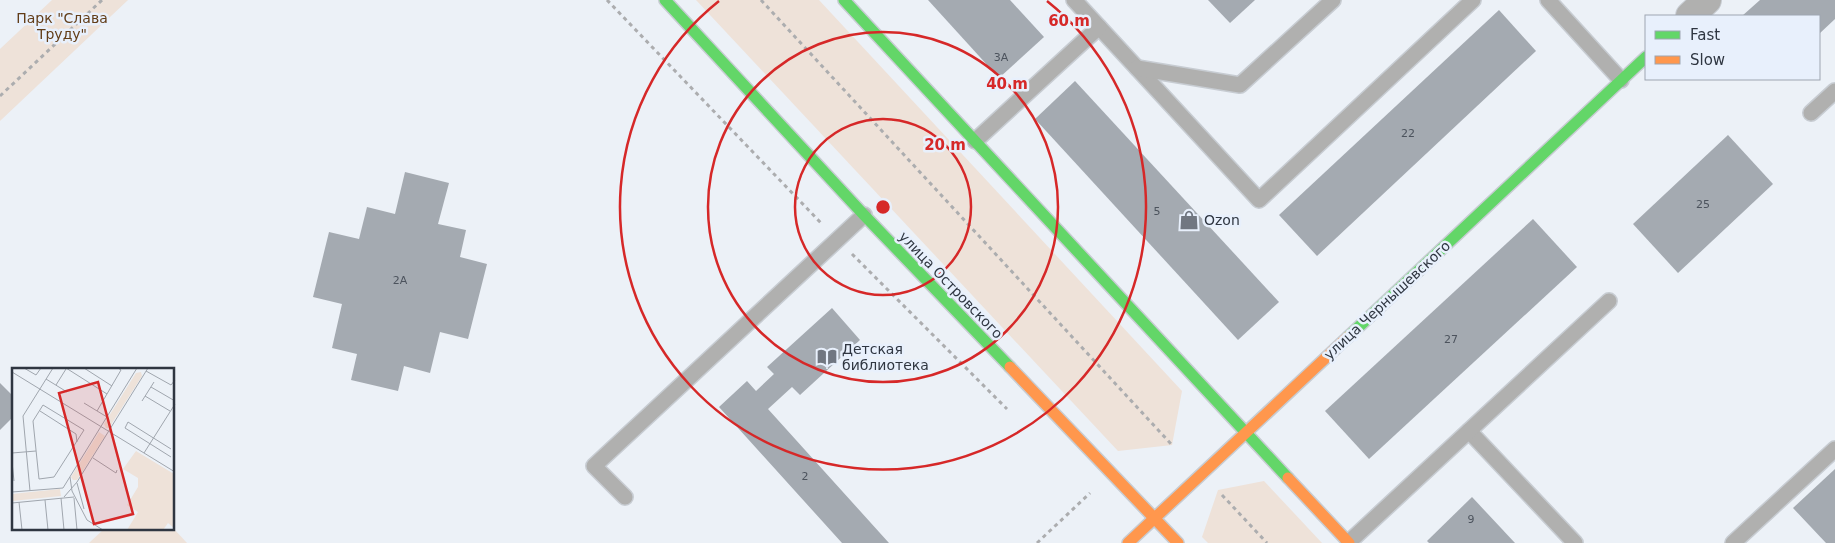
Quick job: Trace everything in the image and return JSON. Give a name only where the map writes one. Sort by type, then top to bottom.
[{"type":"main road","name":"улица Островского","points":[[665,0],[864,215],[1178,543]]},
{"type":"main road","points":[[847,1],[1245,433],[1349,543]]},
{"type":"main road","name":"улица Чернышевского","points":[[1128,543],[1645,58]]},
{"type":"street","points":[[1691,15],[1707,0]]},
{"type":"lane","points":[[1074,0],[1259,200],[1473,0]]},
{"type":"lane","points":[[1137,68],[1240,86],[1333,0]]},
{"type":"lane","points":[[1548,0],[1621,80]]},
{"type":"lane","points":[[975,141],[1099,27]]},
{"type":"lane","points":[[1812,113],[1835,91]]},
{"type":"lane","points":[[625,497],[594,466],[864,215]]},
{"type":"lane","points":[[1349,543],[1609,301]]},
{"type":"lane","points":[[1469,431],[1575,543]]},
{"type":"lane","points":[[1733,543],[1835,449]]},
{"type":"path","points":[[0,96],[102,0]]},
{"type":"path","points":[[607,0],[837,239],[1014,416]]},
{"type":"path","points":[[761,0],[1172,445]]},
{"type":"path","points":[[1037,543],[1090,493],[1083,486]]},
{"type":"path","points":[[1218,490],[1267,543]]},
{"type":"green space","name":"Парк \"Слава Труду\"","points":[[52,0],[128,0],[0,121],[0,49]]},
{"type":"green space","points":[[696,0],[819,0],[1182,391],[1172,445],[1118,451]]},
{"type":"green space","points":[[1264,481],[1322,543],[1208,543],[1202,537],[1218,490]]},
{"type":"green space","points":[[103,530],[175,530],[187,543],[89,543]]},
{"type":"building","points":[[928,0],[1010,0],[1044,37],[999,78]]},
{"type":"building","points":[[1208,0],[1255,0],[1230,23]]},
{"type":"building","points":[[1760,0],[1835,0],[1835,19],[1820,33],[1820,15],[1743,15]]},
{"type":"building","points":[[1499,10],[1536,51],[1317,256],[1279,215]]},
{"type":"building","points":[[1075,81],[1279,302],[1238,340],[1035,119]]},
{"type":"building","points":[[1728,135],[1773,184],[1678,273],[1633,224]]},
{"type":"building","points":[[405,172],[449,183],[438,224],[466,230],[460,257],[487,264],[468,339],[440,332],[430,373],[404,366],[398,391],[351,380],[357,354],[332,348],[342,304],[313,297],[329,232],[359,239],[367,207],[395,214]]},
{"type":"building","points":[[1533,219],[1577,267],[1369,459],[1325,411]]},
{"type":"building","points":[[832,308],[860,340],[800,395],[792,387],[768,409],[889,543],[842,543],[719,407],[747,381],[756,391],[774,374],[767,367]]},
{"type":"building","points":[[0,383],[12,395],[12,418],[0,430]]},
{"type":"building","points":[[1835,469],[1835,543],[1826,543],[1793,508]]},
{"type":"building","points":[[1472,497],[1515,543],[1429,543],[1427,541]]},
{"type":"traffic: fast","points":[[665,0],[864,215],[1010,367]]},
{"type":"traffic: fast","points":[[844,0],[1288,478]]},
{"type":"traffic: fast","points":[[1348,337],[1645,58]]},
{"type":"traffic: slow","points":[[1128,543],[1348,337]]},
{"type":"traffic: slow","points":[[1010,367],[1178,543]]},
{"type":"traffic: slow","points":[[1288,478],[1349,543]]},
{"type":"place","name":"Ozon","points":[[1189,220]]},
{"type":"place","name":"Детская библиотека","points":[[827,357]]}]
